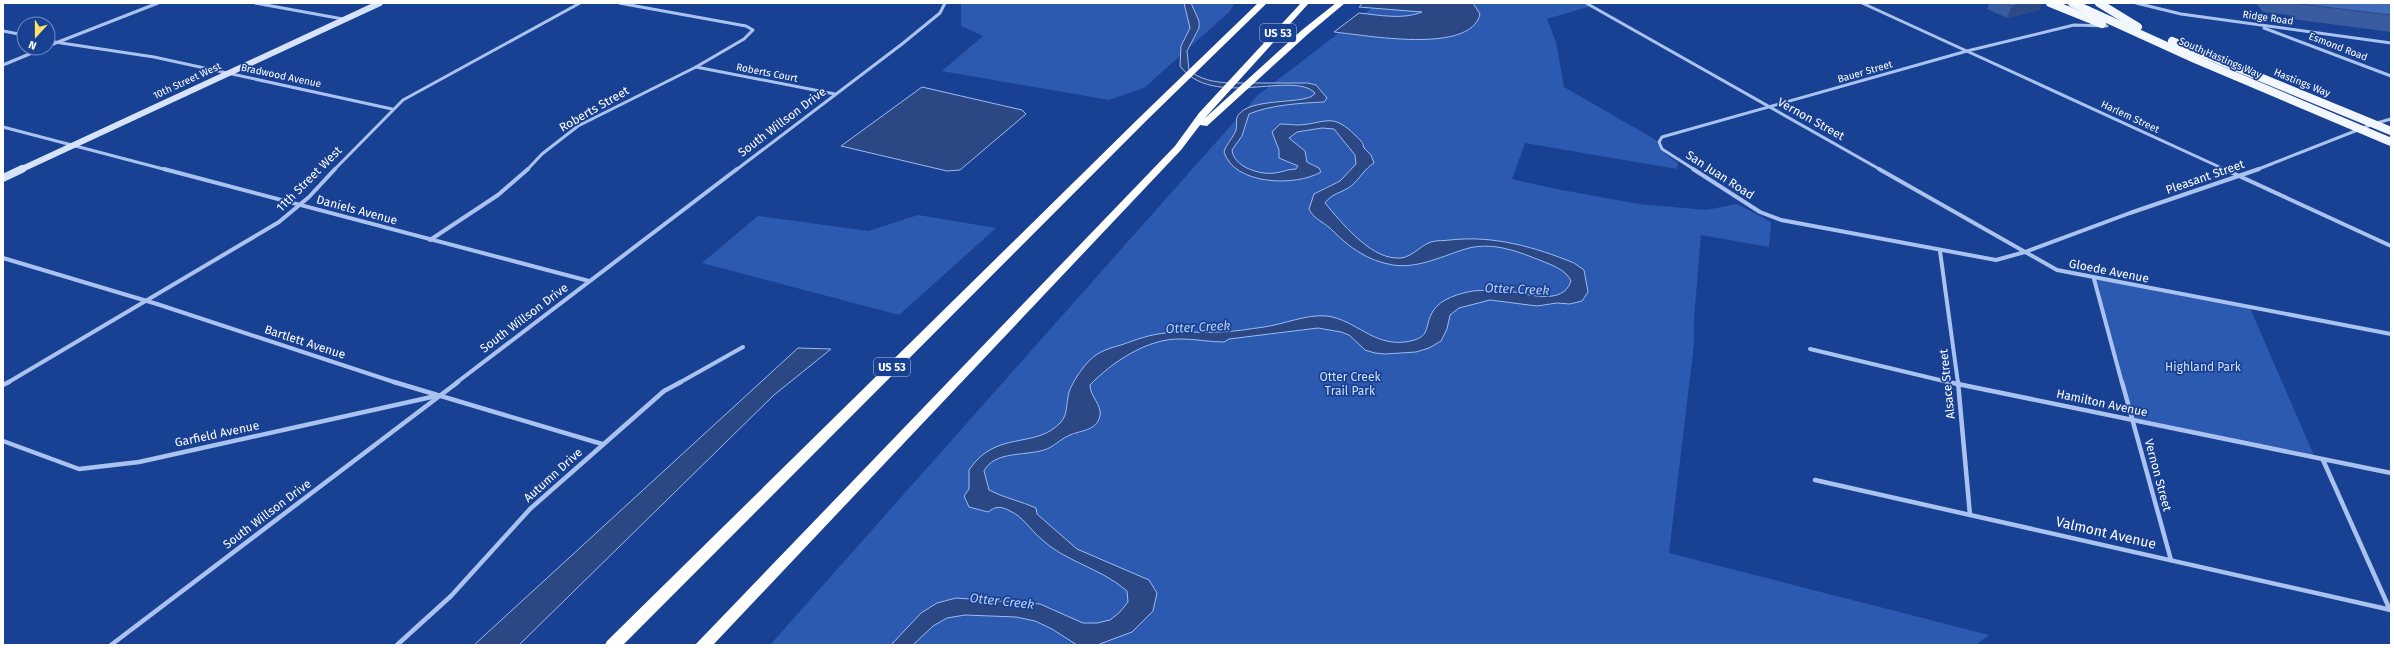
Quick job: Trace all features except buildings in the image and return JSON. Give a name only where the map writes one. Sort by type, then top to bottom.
[{"type":"highway","points":[[1220,44],[1253,3]]},
{"type":"highway","name":"US 53","points":[[613,645],[1172,90],[1264,3]]},
{"type":"highway","name":"US 53","points":[[703,645],[1178,148],[1305,3]]},
{"type":"highway","points":[[1206,117],[1341,3]]},
{"type":"main road","points":[[2050,3],[2195,59]]},
{"type":"main road","name":"South Hastings Way","points":[[2072,3],[2195,59],[2362,129]]},
{"type":"main road","points":[[2084,3],[2138,27]]},
{"type":"main road","points":[[2099,3],[2138,27]]},
{"type":"main road","name":"Hastings Way","points":[[2138,27],[2391,131]]},
{"type":"main road","points":[[2362,129],[2391,142]]},
{"type":"street","points":[[58,43],[158,3]]},
{"type":"street","points":[[255,3],[344,20]]},
{"type":"street","name":"10th Street West","points":[[3,178],[380,3]]},
{"type":"street","name":"11th Street West","points":[[3,385],[148,301],[279,222],[300,205],[392,109],[418,91],[580,3]]},
{"type":"street","name":"Roberts Street","points":[[430,240],[498,195],[521,176],[542,154],[578,126],[696,67],[744,39],[753,30],[746,26],[619,3]]},
{"type":"street","name":"South Willson Drive","points":[[111,645],[935,18],[943,9],[945,3]]},
{"type":"street","name":"Vernon Street","points":[[1586,3],[2025,252]]},
{"type":"street","name":"Harlem Street","points":[[1862,3],[2391,246]]},
{"type":"street","name":"Ridge Road","points":[[2136,3],[2143,6],[2180,14],[2391,43]]},
{"type":"street","points":[[2065,9],[2075,19],[2074,25]]},
{"type":"street","name":"Bauer Street","points":[[1662,137],[1703,124],[1769,107],[1967,51],[2074,25],[2107,26]]},
{"type":"street","name":"Esmond Road","points":[[2257,25],[2391,76]]},
{"type":"street","points":[[3,31],[16,34]]},
{"type":"street","name":"Bradwood Avenue","points":[[58,43],[154,57],[392,109]]},
{"type":"street","points":[[3,64],[24,56]]},
{"type":"street","name":"Roberts Court","points":[[696,67],[835,94]]},
{"type":"street","name":"Pleasant Street","points":[[2025,252],[2130,213],[2239,176],[2373,124],[2391,119]]},
{"type":"street","name":"Daniels Avenue","points":[[3,127],[589,281]]},
{"type":"street","name":"San Juan Road","points":[[1662,137],[1659,142],[1662,149],[1760,212],[1781,220],[1940,250]]},
{"type":"street","points":[[1940,250],[1996,260],[2025,252]]},
{"type":"street","name":"Alsace Street","points":[[1940,250],[1958,384],[1970,515]]},
{"type":"street","name":"Gloede Avenue","points":[[2025,252],[2057,270],[2094,279],[2391,334]]},
{"type":"street","name":"Bartlett Avenue","points":[[3,258],[148,301],[438,396],[602,444]]},
{"type":"street","name":"Vernon Street","points":[[2094,279],[2171,560]]},
{"type":"street","name":"Autumn Drive","points":[[397,645],[450,596],[530,509],[602,444],[664,391],[743,347]]},
{"type":"street","name":"Hamilton Avenue","points":[[1810,349],[1958,384],[2391,473]]},
{"type":"street","name":"Garfield Avenue","points":[[3,441],[79,469],[139,462],[438,396]]},
{"type":"street","points":[[2323,460],[2391,610]]},
{"type":"street","name":"Valmont Avenue","points":[[1815,480],[2391,610]]},
{"type":"green space","points":[[961,3],[1235,3],[1229,12],[1144,88],[1109,100],[942,71],[983,36],[961,26]]},
{"type":"green space","name":"Otter Creek Trail Park","points":[[1378,3],[1586,3],[1591,6],[1547,19],[1556,42],[1564,87],[1656,140],[1661,151],[1678,163],[1677,169],[1525,143],[1512,179],[1556,189],[1639,204],[1706,210],[1737,204],[1771,222],[1769,247],[1701,235],[1694,318],[1694,344],[1669,553],[1989,635],[1976,645],[770,645],[1258,95]]},
{"type":"green space","points":[[918,215],[996,228],[899,315],[702,263],[758,216],[869,231]]},
{"type":"green space","name":"Highland Park","points":[[2094,279],[2250,308],[2315,458],[2133,420]]},
{"type":"shaded area","points":[[1184,3],[1191,3],[1199,21],[1199,28],[1187,51],[1189,70],[1193,73],[1208,80],[1224,83],[1308,83],[1316,85],[1327,98],[1324,102],[1266,108],[1249,114],[1242,136],[1232,150],[1237,161],[1242,165],[1248,169],[1262,173],[1275,173],[1296,169],[1298,166],[1279,158],[1279,150],[1272,132],[1280,124],[1299,125],[1323,121],[1335,121],[1348,129],[1360,140],[1364,148],[1371,155],[1374,163],[1367,168],[1351,186],[1334,195],[1325,203],[1356,237],[1376,252],[1386,256],[1401,258],[1410,255],[1431,242],[1466,239],[1482,239],[1514,244],[1529,247],[1574,263],[1584,270],[1588,292],[1582,301],[1570,304],[1557,303],[1537,306],[1490,300],[1459,308],[1450,315],[1447,329],[1441,341],[1429,348],[1416,352],[1385,354],[1375,353],[1365,350],[1349,335],[1318,328],[1229,339],[1224,342],[1186,339],[1169,340],[1144,347],[1131,353],[1109,368],[1090,385],[1100,412],[1100,416],[1095,425],[1087,430],[1072,434],[1044,450],[1002,457],[995,460],[984,471],[989,490],[1036,508],[1037,514],[1077,549],[1149,580],[1157,593],[1153,611],[1132,632],[1097,645],[1077,645],[1052,629],[1035,621],[1016,617],[965,615],[947,618],[933,626],[913,645],[891,645],[921,613],[937,603],[956,598],[1040,604],[1083,623],[1097,623],[1110,620],[1120,612],[1128,602],[1127,591],[1117,583],[1060,553],[1036,534],[1014,513],[1007,509],[1001,508],[996,508],[988,512],[969,507],[964,496],[969,489],[969,470],[980,457],[991,449],[1003,444],[1040,436],[1061,422],[1066,412],[1069,392],[1075,379],[1090,360],[1101,352],[1160,334],[1179,332],[1235,331],[1272,326],[1311,316],[1327,316],[1337,318],[1374,337],[1394,342],[1405,342],[1420,338],[1424,335],[1430,317],[1436,307],[1445,300],[1456,295],[1473,291],[1491,290],[1508,291],[1535,296],[1553,296],[1561,294],[1567,289],[1571,281],[1563,271],[1542,261],[1525,254],[1497,247],[1479,246],[1469,248],[1431,261],[1403,266],[1384,263],[1360,253],[1317,218],[1309,209],[1314,194],[1340,181],[1356,164],[1355,155],[1334,129],[1322,128],[1297,132],[1289,138],[1305,151],[1307,162],[1319,168],[1321,172],[1310,177],[1282,181],[1266,180],[1252,177],[1240,171],[1230,163],[1224,152],[1236,130],[1238,115],[1247,108],[1257,105],[1303,99],[1311,97],[1315,93],[1304,87],[1289,85],[1231,88],[1212,86],[1194,79],[1180,66],[1181,46],[1190,28]]},
{"type":"shaded area","points":[[1363,3],[1473,3],[1480,14],[1472,27],[1458,35],[1438,39],[1415,40],[1334,32],[1359,13],[1383,16],[1407,16],[1422,12],[1359,7]]},
{"type":"shaded area","points":[[922,87],[1022,110],[1026,114],[960,170],[947,171],[841,146]]},
{"type":"shaded area","points":[[798,348],[831,349],[774,395],[519,645],[474,645]]},
{"type":"water label","name":"Otter Creek","points":[[1517,289]]},
{"type":"water label","name":"Otter Creek","points":[[1198,327]]},
{"type":"water label","name":"Otter Creek","points":[[1002,601]]}]
